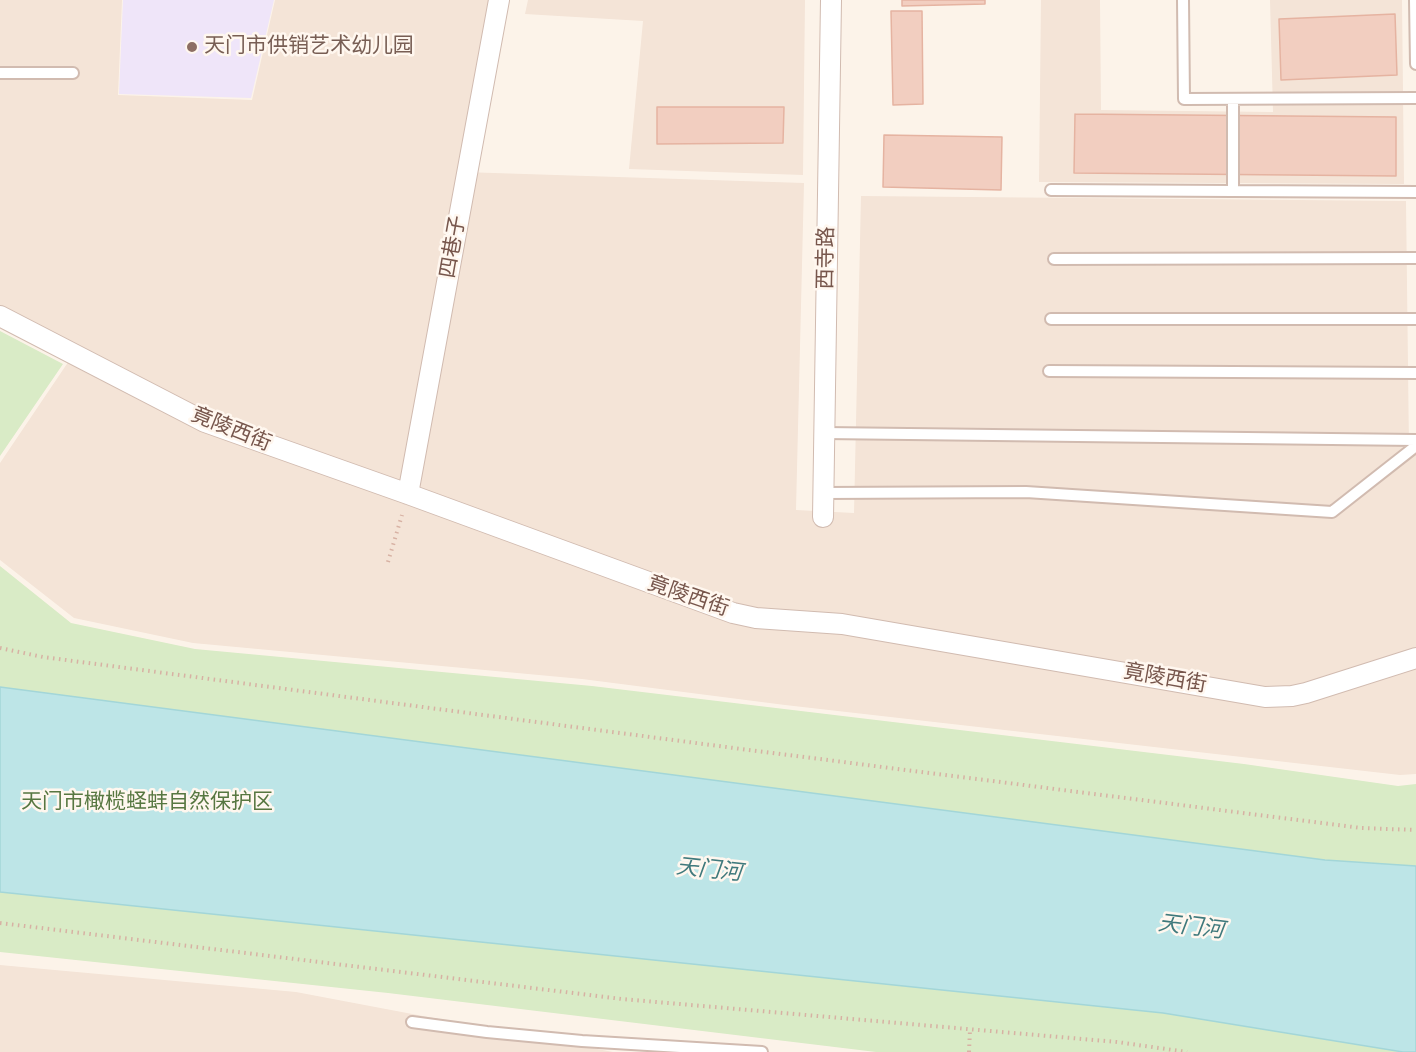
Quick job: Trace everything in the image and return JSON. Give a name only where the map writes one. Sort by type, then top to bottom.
[{"type":"street","name":"四巷子","points":[[408,494],[499,0]]},
{"type":"street","name":"西寺路","points":[[823,517],[831,0]]},
{"type":"street","name":"竟陵西街","points":[[0,316],[205,422],[408,494],[712,607],[756,618],[842,624],[1265,697],[1306,693],[1416,658]]},
{"type":"lane","points":[[1184,0],[1184,99],[1416,98]]},
{"type":"lane","points":[[1415,0],[1416,64]]},
{"type":"lane","points":[[0,74],[73,73]]},
{"type":"lane","points":[[1233,99],[1233,191]]},
{"type":"lane","points":[[1051,190],[1416,192]]},
{"type":"lane","points":[[1054,259],[1416,258]]},
{"type":"lane","points":[[1051,319],[1416,319]]},
{"type":"lane","points":[[1049,371],[1416,373]]},
{"type":"lane","points":[[824,433],[1416,440]]},
{"type":"lane","points":[[823,493],[1026,492],[1332,512],[1416,446]]},
{"type":"lane","points":[[412,1022],[498,1034],[762,1052]]},
{"type":"path","points":[[388,562],[408,494]]},
{"type":"path","points":[[0,648],[43,657],[748,750],[1361,828],[1416,830]]},
{"type":"path","points":[[0,923],[622,999],[1117,1042],[1187,1052]]},
{"type":"path","points":[[969,1052],[970,1030]]},
{"type":"shaded area","points":[[0,0],[122,0],[118,95],[252,100],[275,0],[491,0],[463,172],[804,183],[796,510],[854,513],[861,196],[1406,201],[1409,449],[1416,450],[1416,774],[1400,775],[785,705],[582,679],[193,643],[74,618],[0,560],[0,463],[79,346],[0,305]]},
{"type":"shaded area","name":"天门市供销艺术幼儿园","points":[[123,0],[274,0],[251,98],[119,94]]},
{"type":"shaded area","points":[[528,0],[805,0],[803,175],[629,169],[643,21],[525,14]]},
{"type":"shaded area","points":[[1041,0],[1100,0],[1101,110],[1273,112],[1270,0],[1402,0],[1404,184],[1039,182]]},
{"type":"shaded area","points":[[0,965],[296,992],[613,1052],[0,1052]]},
{"type":"green space","points":[[0,331],[63,364],[0,456]]},
{"type":"green space","name":"天门市橄榄蛏蚌自然保护区","points":[[0,566],[71,623],[195,649],[592,686],[1244,764],[1398,786],[1416,784],[1416,1052],[876,1052],[388,993],[0,952]]},
{"type":"water","name":"天门市橄榄蛏蚌自然保护区","points":[[0,687],[1325,860],[1416,866],[1416,1052],[1403,1052],[1163,1013],[0,892]]},
{"type":"building","points":[[902,0],[985,0],[985,4],[902,6]]},
{"type":"building","points":[[891,11],[922,11],[923,104],[893,105]]},
{"type":"building","points":[[1395,14],[1397,75],[1281,80],[1279,19]]},
{"type":"building","points":[[657,107],[784,107],[783,143],[657,144]]},
{"type":"building","points":[[1075,114],[1396,117],[1396,176],[1074,173]]},
{"type":"building","points":[[884,135],[1002,137],[1001,190],[883,187]]},
{"type":"place","name":"天门市供销艺术幼儿园","points":[[192,47]]},
{"type":"water label","name":"天门河","points":[[709,871]]},
{"type":"water label","name":"天门河","points":[[1191,928]]}]
